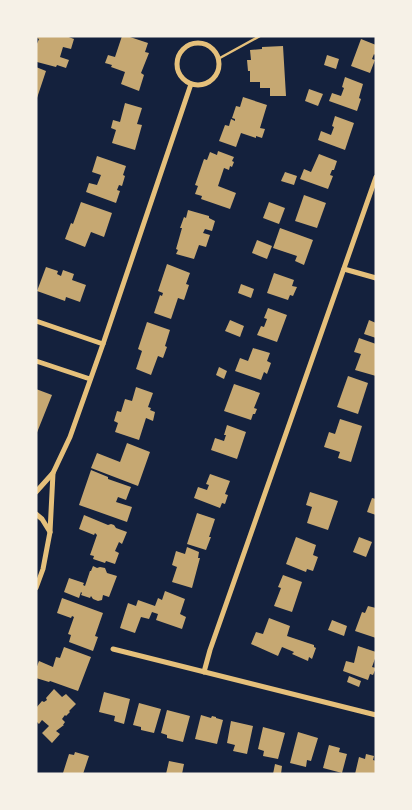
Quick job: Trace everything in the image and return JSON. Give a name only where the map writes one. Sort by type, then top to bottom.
[{"type":"street","points":[[205,44],[217,55],[219,63],[218,72],[207,84],[191,84],[184,80],[179,73],[178,57],[182,50],[189,45],[205,44]]},
{"type":"street","points":[[36,492],[53,473],[70,437],[191,84]]},
{"type":"street","points":[[204,672],[210,650],[376,177]]},
{"type":"street","points":[[344,269],[376,278]]},
{"type":"street","points":[[36,321],[103,344]]},
{"type":"street","points":[[36,360],[90,379]]},
{"type":"street","points":[[36,588],[43,569],[50,532],[53,473]]},
{"type":"street","points":[[36,514],[50,532]]},
{"type":"street","points":[[113,649],[376,715]]},
{"type":"path","points":[[218,59],[260,36]]},
{"type":"building","points":[[38,36],[66,36],[74,39],[71,49],[63,47],[60,57],[69,60],[66,68],[37,62],[36,46],[39,39],[37,38]]},
{"type":"building","points":[[122,36],[148,43],[145,52],[149,53],[141,73],[144,75],[139,91],[121,84],[125,72],[105,63],[108,55],[115,57]]},
{"type":"building","points":[[361,39],[376,45],[376,53],[372,59],[375,60],[370,73],[351,66]]},
{"type":"building","points":[[283,46],[286,96],[270,96],[270,88],[260,88],[260,82],[250,82],[247,60],[251,60],[250,50],[262,49],[262,47]]},
{"type":"building","points":[[327,55],[339,59],[336,69],[324,65]]},
{"type":"building","points":[[36,67],[46,71],[37,98],[36,98]]},
{"type":"building","points":[[345,77],[363,84],[357,111],[329,101],[332,93],[341,96]]},
{"type":"building","points":[[309,89],[323,94],[318,106],[305,101]]},
{"type":"building","points":[[243,97],[267,105],[260,128],[265,129],[262,138],[241,133],[236,147],[219,141],[225,125],[229,126],[231,119],[235,121],[232,118],[236,106],[240,107]]},
{"type":"building","points":[[125,103],[142,108],[137,124],[142,125],[135,150],[112,143],[116,130],[111,128],[113,120],[120,122]]},
{"type":"building","points":[[335,116],[354,123],[345,150],[318,140],[321,131],[331,135]]},
{"type":"building","points":[[218,151],[234,157],[232,167],[230,166],[229,170],[224,168],[218,186],[236,193],[230,209],[201,199],[202,196],[195,194],[198,186],[195,185],[204,159],[207,160],[210,152],[217,155]]},
{"type":"building","points":[[319,154],[337,161],[330,175],[333,176],[328,189],[300,179],[304,169],[311,172]]},
{"type":"building","points":[[97,156],[126,166],[122,186],[119,185],[117,190],[120,191],[116,203],[86,192],[89,183],[97,185],[101,175],[92,172]]},
{"type":"building","points":[[285,172],[297,176],[294,185],[281,181]]},
{"type":"building","points":[[304,195],[326,203],[317,228],[295,221]]},
{"type":"building","points":[[81,202],[112,213],[104,237],[91,232],[85,247],[65,239]]},
{"type":"building","points":[[269,202],[285,208],[279,224],[263,218]]},
{"type":"building","points":[[188,210],[209,216],[209,218],[215,221],[212,231],[205,229],[203,233],[210,235],[206,247],[199,245],[194,259],[176,254],[182,228],[180,228]]},
{"type":"building","points":[[280,228],[313,240],[304,265],[295,261],[297,256],[273,248]]},
{"type":"building","points":[[257,240],[272,246],[267,259],[252,253]]},
{"type":"building","points":[[167,264],[190,273],[186,284],[189,285],[184,300],[178,298],[171,319],[154,313],[160,295],[162,296],[163,293],[158,291]]},
{"type":"building","points":[[46,267],[58,271],[57,274],[61,276],[63,270],[74,274],[72,280],[86,285],[80,302],[66,297],[65,301],[37,291]]},
{"type":"building","points":[[274,273],[294,280],[292,286],[297,287],[293,296],[290,295],[288,300],[267,293]]},
{"type":"building","points":[[241,284],[254,289],[251,298],[238,293]]},
{"type":"building","points":[[268,308],[287,315],[277,342],[257,335],[261,326],[264,327],[267,319],[264,318]]},
{"type":"building","points":[[230,320],[244,326],[240,337],[225,331]]},
{"type":"building","points":[[369,320],[376,323],[376,338],[364,334]]},
{"type":"building","points":[[147,322],[170,330],[163,358],[158,356],[151,375],[136,369],[142,351],[138,349]]},
{"type":"building","points":[[359,338],[376,344],[376,376],[355,370],[361,354],[354,352]]},
{"type":"building","points":[[253,348],[270,353],[267,361],[271,363],[267,374],[264,372],[261,380],[235,371],[240,358],[248,361]]},
{"type":"building","points":[[219,367],[227,371],[224,379],[216,375]]},
{"type":"building","points":[[348,376],[368,383],[358,414],[337,407]]},
{"type":"building","points":[[234,384],[260,393],[254,408],[257,409],[251,420],[224,411]]},
{"type":"building","points":[[136,387],[153,393],[148,407],[155,412],[153,421],[146,418],[139,440],[115,432],[118,423],[114,421],[117,411],[121,412],[125,399],[132,401]]},
{"type":"building","points":[[36,389],[52,395],[36,435]]},
{"type":"building","points":[[340,419],[362,426],[351,462],[338,458],[340,452],[324,447],[329,432],[335,434]]},
{"type":"building","points":[[227,425],[246,432],[237,459],[211,450],[215,438],[224,441]]},
{"type":"building","points":[[127,443],[150,452],[138,486],[91,468],[97,453],[120,462]]},
{"type":"building","points":[[91,470],[108,477],[108,479],[131,487],[126,500],[118,497],[116,502],[132,507],[127,522],[79,505]]},
{"type":"building","points":[[210,474],[230,481],[225,494],[228,495],[225,504],[222,503],[220,508],[194,498],[198,487],[207,490],[209,485],[206,484]]},
{"type":"building","points":[[310,492],[338,501],[328,530],[307,523],[312,507],[306,505]]},
{"type":"building","points":[[372,498],[376,499],[376,515],[367,512]]},
{"type":"building","points":[[197,513],[215,519],[206,550],[187,544]]},
{"type":"building","points":[[84,515],[108,525],[114,525],[116,528],[127,532],[122,544],[119,542],[115,551],[119,553],[115,564],[93,559],[94,556],[90,555],[97,535],[79,529]]},
{"type":"building","points":[[296,537],[316,545],[313,555],[318,557],[313,571],[307,569],[306,572],[286,564]]},
{"type":"building","points":[[359,537],[372,542],[366,557],[353,552]]},
{"type":"building","points":[[187,547],[199,552],[198,558],[200,558],[192,588],[172,582],[177,567],[172,565],[176,551],[185,554]]},
{"type":"building","points":[[93,566],[105,568],[107,573],[117,576],[109,597],[103,595],[102,600],[98,601],[91,596],[90,598],[81,595],[81,592],[79,598],[64,592],[69,578],[84,583],[83,585],[85,586]]},
{"type":"building","points":[[283,575],[302,582],[292,612],[274,606],[281,588],[278,587]]},
{"type":"building","points":[[165,591],[185,599],[180,614],[186,617],[182,629],[156,620],[158,614],[152,612],[149,619],[141,617],[135,633],[120,628],[128,603],[136,606],[138,600],[155,606],[158,598],[162,600]]},
{"type":"building","points":[[62,598],[103,613],[95,636],[98,637],[93,651],[69,642],[71,635],[68,634],[74,617],[72,616],[71,618],[57,613]]},
{"type":"building","points":[[368,606],[376,608],[376,638],[355,631],[362,612],[365,613]]},
{"type":"building","points":[[269,618],[290,626],[287,636],[314,645],[316,648],[312,659],[309,657],[308,661],[282,647],[278,656],[251,644],[256,632],[263,634]]},
{"type":"building","points":[[332,620],[347,626],[344,636],[328,630]]},
{"type":"building","points":[[358,646],[376,652],[372,667],[376,668],[373,675],[370,674],[368,680],[343,671],[346,661],[354,663]]},
{"type":"building","points":[[64,647],[91,657],[78,691],[36,678],[36,669],[39,661],[53,667],[56,657],[60,658]]},
{"type":"building","points":[[349,676],[361,681],[359,687],[347,682]]},
{"type":"building","points":[[54,689],[62,697],[66,694],[76,704],[62,719],[65,722],[64,725],[56,731],[60,734],[52,743],[42,733],[49,726],[42,720],[39,724],[36,721],[36,708],[42,701],[47,700],[46,698]]},
{"type":"building","points":[[104,692],[130,699],[124,724],[114,721],[115,716],[99,712]]},
{"type":"building","points":[[139,703],[161,709],[154,733],[141,730],[141,727],[133,725]]},
{"type":"building","points":[[167,710],[190,716],[183,742],[167,738],[167,735],[161,733]]},
{"type":"building","points":[[201,715],[223,720],[217,744],[195,739]]},
{"type":"building","points":[[231,721],[253,726],[247,754],[233,751],[235,745],[227,743]]},
{"type":"building","points":[[263,727],[285,733],[278,759],[263,756],[264,751],[258,749]]},
{"type":"building","points":[[298,732],[318,738],[311,761],[307,760],[306,767],[290,763]]},
{"type":"building","points":[[329,745],[340,748],[339,752],[347,754],[342,773],[323,768]]},
{"type":"building","points":[[75,752],[89,756],[83,774],[63,773],[69,754],[74,755]]},
{"type":"building","points":[[366,754],[374,756],[376,774],[355,774],[359,757],[365,759]]},
{"type":"building","points":[[169,761],[184,764],[182,774],[166,774]]},
{"type":"building","points":[[275,764],[282,766],[281,774],[273,774]]}]
